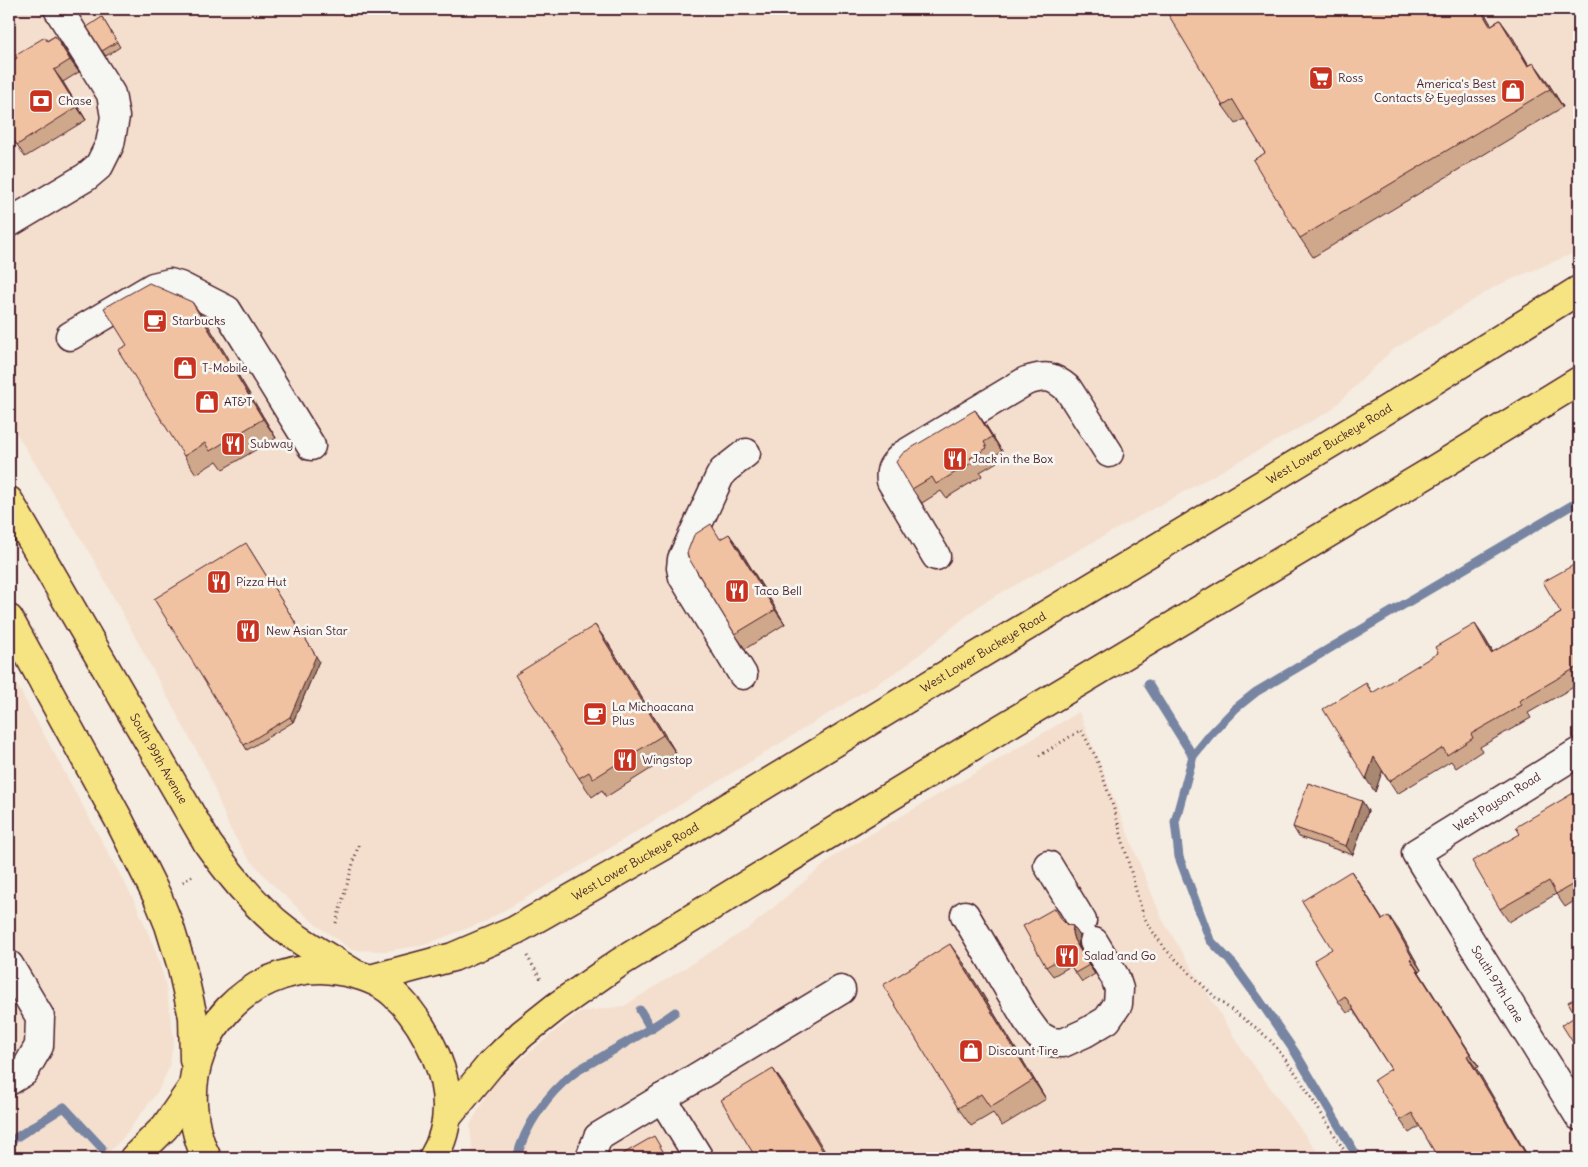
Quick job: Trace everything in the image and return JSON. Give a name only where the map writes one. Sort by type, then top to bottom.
[{"type":"main road","name":"West Lower Buckeye Road","points":[[363,976],[453,957],[514,931],[658,850],[1381,413],[1579,290]]},
{"type":"main road","points":[[433,1158],[490,1064],[522,1034],[556,1007],[619,963],[989,736],[1579,381]]},
{"type":"main road","name":"South 99th Avenue","points":[[9,500],[208,844],[243,891],[286,930],[394,993],[427,1034],[438,1060],[446,1088],[447,1136]]},
{"type":"main road","points":[[9,619],[119,820],[158,898],[171,933],[185,982],[192,1018],[194,1123],[207,1158]]},
{"type":"main road","points":[[134,1158],[165,1127],[193,1078],[207,1036],[227,1008],[255,987],[287,973],[321,969],[363,976]]},
{"type":"street","points":[[9,223],[86,177],[99,166],[110,144],[115,117],[111,94],[58,9]]},
{"type":"street","points":[[70,336],[153,287],[170,283],[180,286],[227,310],[311,446]]},
{"type":"street","points":[[936,556],[891,482],[890,473],[894,464],[903,455],[1026,381],[1044,376],[1059,381],[1068,389],[1109,453]]},
{"type":"street","points":[[744,675],[683,577],[681,568],[682,558],[719,478],[724,471],[746,453]]},
{"type":"street","name":"West Payson Road","points":[[1416,853],[1579,752]]},
{"type":"street","name":"South 97th Lane","points":[[1416,853],[1579,1116]]},
{"type":"street","points":[[965,916],[1026,1020],[1038,1035],[1051,1042],[1063,1043],[1107,1020],[1118,1004],[1119,989],[1115,977],[1048,865]]},
{"type":"street","points":[[9,965],[40,1017],[39,1046],[24,1072],[9,1081]]},
{"type":"street","points":[[590,1158],[598,1137],[841,990]]},
{"type":"street","points":[[662,1098],[699,1158]]},
{"type":"path","points":[[1039,756],[1081,730],[1096,757],[1116,812],[1138,898],[1144,917],[1153,932],[1166,950],[1218,1000],[1272,1042],[1297,1075],[1349,1158]]},
{"type":"path","points":[[336,923],[359,843]]},
{"type":"path","points":[[183,882],[199,872]]},
{"type":"path","points":[[527,956],[542,982]]},
{"type":"shaded area","points":[[9,9],[1569,9],[1579,26],[1579,251],[1496,286],[1391,351],[1330,411],[981,604],[904,667],[587,862],[486,921],[424,945],[386,951],[352,950],[315,924],[271,883],[246,855],[229,827],[207,770],[92,557],[9,421]]},
{"type":"shaded area","points":[[9,670],[136,904],[156,952],[165,982],[174,1039],[169,1068],[158,1091],[122,1139],[103,1158],[9,1158]]},
{"type":"shaded area","points":[[1079,712],[1162,919],[1241,1048],[1322,1158],[473,1158],[470,1125],[494,1082],[580,1012],[624,1006],[749,928],[837,854]]},
{"type":"building","points":[[1176,9],[1480,9],[1490,26],[1500,20],[1528,66],[1534,63],[1550,89],[1300,238],[1253,160],[1265,153],[1233,100],[1223,106],[1168,14]]},
{"type":"building","points":[[102,17],[117,42],[102,51],[87,27]]},
{"type":"building","name":"Chase","points":[[55,36],[70,60],[54,70],[77,107],[17,145],[9,132],[9,63],[17,58],[15,55],[45,37],[47,41]]},
{"type":"building","points":[[149,283],[192,302],[263,419],[210,451],[205,443],[184,456],[118,350],[127,345],[104,308]]},
{"type":"building","points":[[975,410],[992,437],[984,442],[987,448],[970,458],[973,462],[936,484],[932,477],[912,489],[896,462],[903,453]]},
{"type":"building","name":"Taco Bell","points":[[711,524],[720,539],[729,534],[775,610],[735,634],[687,553],[694,535]]},
{"type":"building","points":[[246,543],[316,656],[290,717],[244,745],[154,599]]},
{"type":"building","points":[[1579,562],[1579,666],[1519,701],[1522,705],[1471,734],[1473,738],[1447,755],[1443,748],[1389,781],[1374,757],[1366,779],[1323,709],[1366,683],[1372,693],[1438,653],[1435,647],[1475,624],[1491,653],[1561,613],[1543,582]]},
{"type":"building","points":[[595,625],[663,735],[593,779],[589,772],[579,778],[515,675]]},
{"type":"building","points":[[1308,783],[1362,801],[1346,846],[1293,827]]},
{"type":"building","points":[[1579,786],[1579,881],[1556,894],[1549,881],[1500,909],[1472,861],[1520,834],[1516,827],[1575,792],[1574,790]]},
{"type":"building","points":[[1351,871],[1382,920],[1389,916],[1412,957],[1410,959],[1470,1054],[1467,1056],[1528,1158],[1450,1158],[1449,1156],[1438,1158],[1412,1113],[1400,1120],[1374,1080],[1391,1069],[1345,996],[1338,1001],[1314,960],[1332,949],[1302,901]]},
{"type":"building","points":[[1055,908],[1067,925],[1073,926],[1074,940],[1089,965],[1075,973],[1065,956],[1046,967],[1023,926]]},
{"type":"building","name":"Discount Tire","points":[[950,944],[1033,1080],[990,1107],[981,1094],[958,1108],[883,985]]},
{"type":"building","points":[[1579,996],[1579,1052],[1562,1025],[1576,1016],[1568,1002]]},
{"type":"building","points":[[773,1069],[827,1158],[756,1158],[721,1100]]},
{"type":"building","points":[[654,1136],[667,1158],[616,1158]]},
{"type":"waterway","points":[[1358,1158],[1295,1052],[1233,964],[1210,940],[1179,857],[1175,822],[1193,756],[1236,708],[1256,692],[1579,501]]},
{"type":"waterway","points":[[1148,684],[1193,756]]},
{"type":"waterway","points":[[640,1010],[651,1029]]},
{"type":"waterway","points":[[517,1158],[520,1146],[531,1123],[546,1101],[564,1082],[580,1069],[648,1030],[675,1012]]},
{"type":"waterway","points":[[9,1142],[64,1107],[102,1148]]},
{"type":"place","name":"Ross","points":[[1321,78]]},
{"type":"place","name":"America's Best Contacts & Eyeglasses","points":[[1513,91]]},
{"type":"place","name":"Chase","points":[[41,101]]},
{"type":"place","name":"Starbucks","points":[[155,321]]},
{"type":"place","name":"T-Mobile","points":[[185,368]]},
{"type":"place","name":"AT&T","points":[[207,402]]},
{"type":"place","name":"Subway","points":[[233,444]]},
{"type":"place","name":"Jack in the Box","points":[[955,459]]},
{"type":"place","name":"Pizza Hut","points":[[219,582]]},
{"type":"place","name":"Taco Bell","points":[[737,591]]},
{"type":"place","name":"New Asian Star","points":[[248,631]]},
{"type":"place","name":"La Michoacana Plus","points":[[595,714]]},
{"type":"place","name":"Wingstop","points":[[625,760]]},
{"type":"place","name":"Salad and Go","points":[[1067,956]]},
{"type":"place","name":"Discount Tire","points":[[971,1051]]}]
